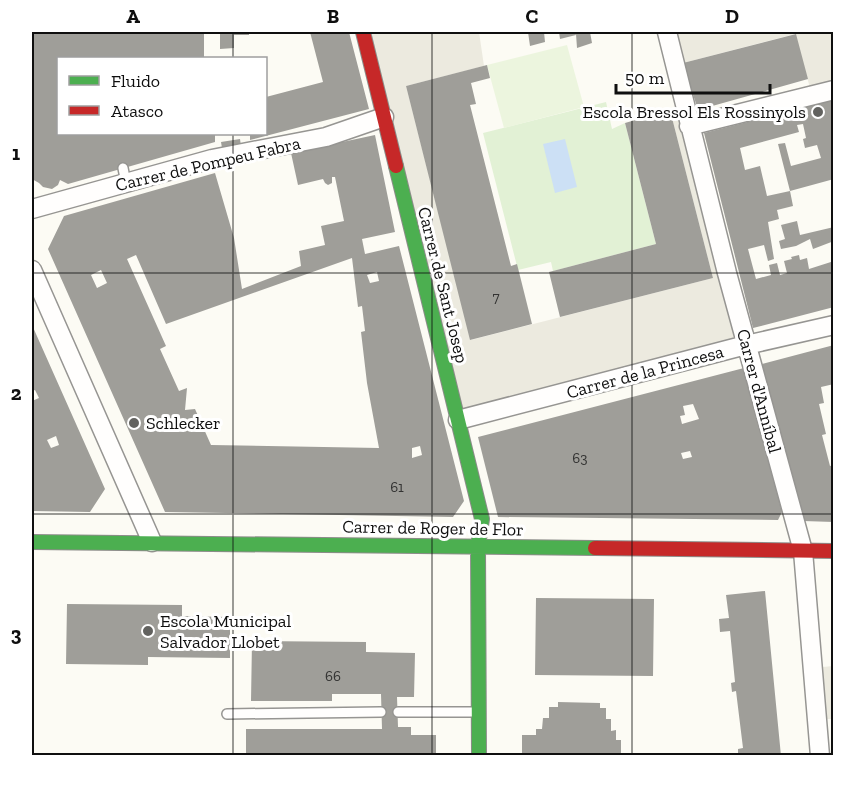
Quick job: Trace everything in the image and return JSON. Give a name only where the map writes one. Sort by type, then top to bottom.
[{"type":"street","name":"Carrer de Sant Josep","points":[[363,32],[482,519],[478,546],[479,756]]},
{"type":"street","name":"Carrer d'Anníbal","points":[[667,32],[746,345],[803,551],[820,756]]},
{"type":"street","points":[[689,126],[834,90]]},
{"type":"street","name":"Carrer de Pompeu Fabra","points":[[32,209],[125,175],[326,137],[384,117]]},
{"type":"street","points":[[32,270],[152,542]]},
{"type":"street","name":"Carrer de la Princesa","points":[[458,420],[746,345],[834,325]]},
{"type":"street","name":"Carrer de Roger de Flor","points":[[32,542],[834,551]]},
{"type":"lane","points":[[227,714],[381,712]]},
{"type":"lane","points":[[398,712],[479,712]]},
{"type":"green space","points":[[567,45],[584,107],[504,128],[487,65]]},
{"type":"green space","points":[[606,102],[612,129],[625,123],[656,244],[553,271],[551,262],[518,270],[483,133]]},
{"type":"shaded area","points":[[363,32],[479,32],[484,66],[406,86],[471,340],[713,278],[670,110],[684,106],[746,345],[458,420]]},
{"type":"shaded area","points":[[676,32],[833,32],[833,81],[810,88],[795,34],[683,63]]},
{"type":"shaded area","points":[[833,666],[833,719],[817,719],[813,668]]},
{"type":"water","points":[[565,139],[577,187],[555,193],[543,144]]},
{"type":"building","points":[[32,32],[204,32],[204,57],[57,57],[57,135],[215,135],[215,142],[68,184],[60,180],[58,185],[52,189],[43,187],[32,179]]},
{"type":"building","points":[[220,32],[249,32],[249,35],[234,35],[234,48],[220,49]]},
{"type":"building","points":[[310,32],[349,32],[369,109],[250,140],[250,135],[267,135],[267,97],[323,82]]},
{"type":"building","points":[[528,32],[544,32],[545,42],[530,46]]},
{"type":"building","points":[[559,32],[575,32],[576,35],[560,39]]},
{"type":"building","points":[[590,32],[592,43],[577,48],[576,34]]},
{"type":"building","points":[[796,34],[808,79],[698,110],[683,63]]},
{"type":"building","points":[[487,65],[490,78],[471,83],[476,104],[470,105],[511,266],[517,264],[532,324],[470,340],[406,86]]},
{"type":"building","points":[[834,100],[834,179],[790,191],[793,206],[777,210],[779,219],[768,222],[774,259],[768,261],[764,245],[748,249],[756,279],[771,275],[769,265],[777,263],[780,275],[787,273],[784,261],[799,255],[800,260],[807,258],[809,269],[834,261],[834,307],[753,328],[704,133]],"holes":[[[803,124],[806,138],[803,139],[805,148],[817,145],[821,158],[791,166],[785,143],[778,144],[790,191],[767,196],[760,166],[745,170],[740,148],[799,132],[797,125]]]},
{"type":"building","points":[[670,110],[713,278],[560,317],[549,272],[656,244],[625,123]]},
{"type":"building","points":[[375,135],[395,232],[362,239],[365,254],[399,246],[464,501],[453,517],[165,512],[48,249],[64,216],[215,173],[234,238],[242,289],[301,266],[299,251],[325,245],[321,226],[344,221],[335,177],[332,177],[332,183],[328,185],[323,179],[298,185],[291,153]],"holes":[[[136,255],[166,324],[352,258],[358,307],[362,306],[365,331],[361,332],[367,383],[379,448],[211,445],[195,409],[185,410],[187,388],[179,391],[160,349],[166,346],[127,259]],[[101,270],[107,283],[97,288],[91,275]],[[377,272],[379,281],[370,283],[367,275]],[[420,446],[422,455],[412,458],[412,448]]]},
{"type":"building","points":[[240,139],[241,146],[222,148],[221,142]]},
{"type":"building","points":[[797,221],[800,235],[834,227],[834,241],[813,249],[810,239],[796,246],[781,249],[779,241],[785,239],[781,225]]},
{"type":"building","points":[[32,325],[105,489],[90,512],[32,511],[32,469],[34,467],[32,461],[32,401],[39,398],[35,390],[32,391]],"holes":[[[56,436],[59,445],[51,448],[47,440]]]},
{"type":"building","points":[[834,345],[834,384],[821,387],[824,403],[819,404],[826,434],[822,435],[830,466],[834,465],[834,522],[803,521],[762,364]]},
{"type":"building","points":[[744,368],[782,512],[778,520],[498,517],[478,437]],"holes":[[[693,404],[699,419],[682,424],[680,416],[685,415],[683,406]],[[690,451],[692,457],[683,459],[681,453]]]},
{"type":"building","points":[[765,591],[781,756],[738,756],[738,749],[743,748],[736,691],[732,692],[731,683],[735,682],[730,631],[720,632],[719,619],[729,618],[726,595]]},
{"type":"building","points":[[536,598],[654,599],[653,676],[535,675]]},
{"type":"building","name":"Escola Municipal Salvador Llobet","points":[[67,604],[182,605],[182,616],[230,617],[230,658],[148,657],[148,665],[66,664]]},
{"type":"building","points":[[252,641],[366,642],[366,652],[415,653],[414,697],[397,697],[398,727],[411,727],[411,735],[436,735],[436,756],[246,756],[246,729],[382,729],[381,694],[332,694],[332,701],[251,701]]},
{"type":"building","points":[[558,702],[600,703],[600,708],[606,708],[606,719],[611,719],[611,731],[616,730],[616,740],[621,740],[621,756],[522,756],[522,735],[536,735],[536,729],[542,729],[543,718],[549,718],[549,707],[558,707]]},
{"type":"traffic: fast","points":[[396,166],[482,519],[478,546],[479,756]]},
{"type":"traffic: fast","points":[[32,542],[595,548]]},
{"type":"traffic: jam","points":[[363,32],[396,166]]},
{"type":"traffic: jam","points":[[595,548],[834,551]]},
{"type":"place","name":"Escola Bressol Els Rossinyols","points":[[818,112]]},
{"type":"place","name":"Schlecker","points":[[134,423]]},
{"type":"place","name":"Escola Municipal Salvador Llobet","points":[[148,631]]}]
